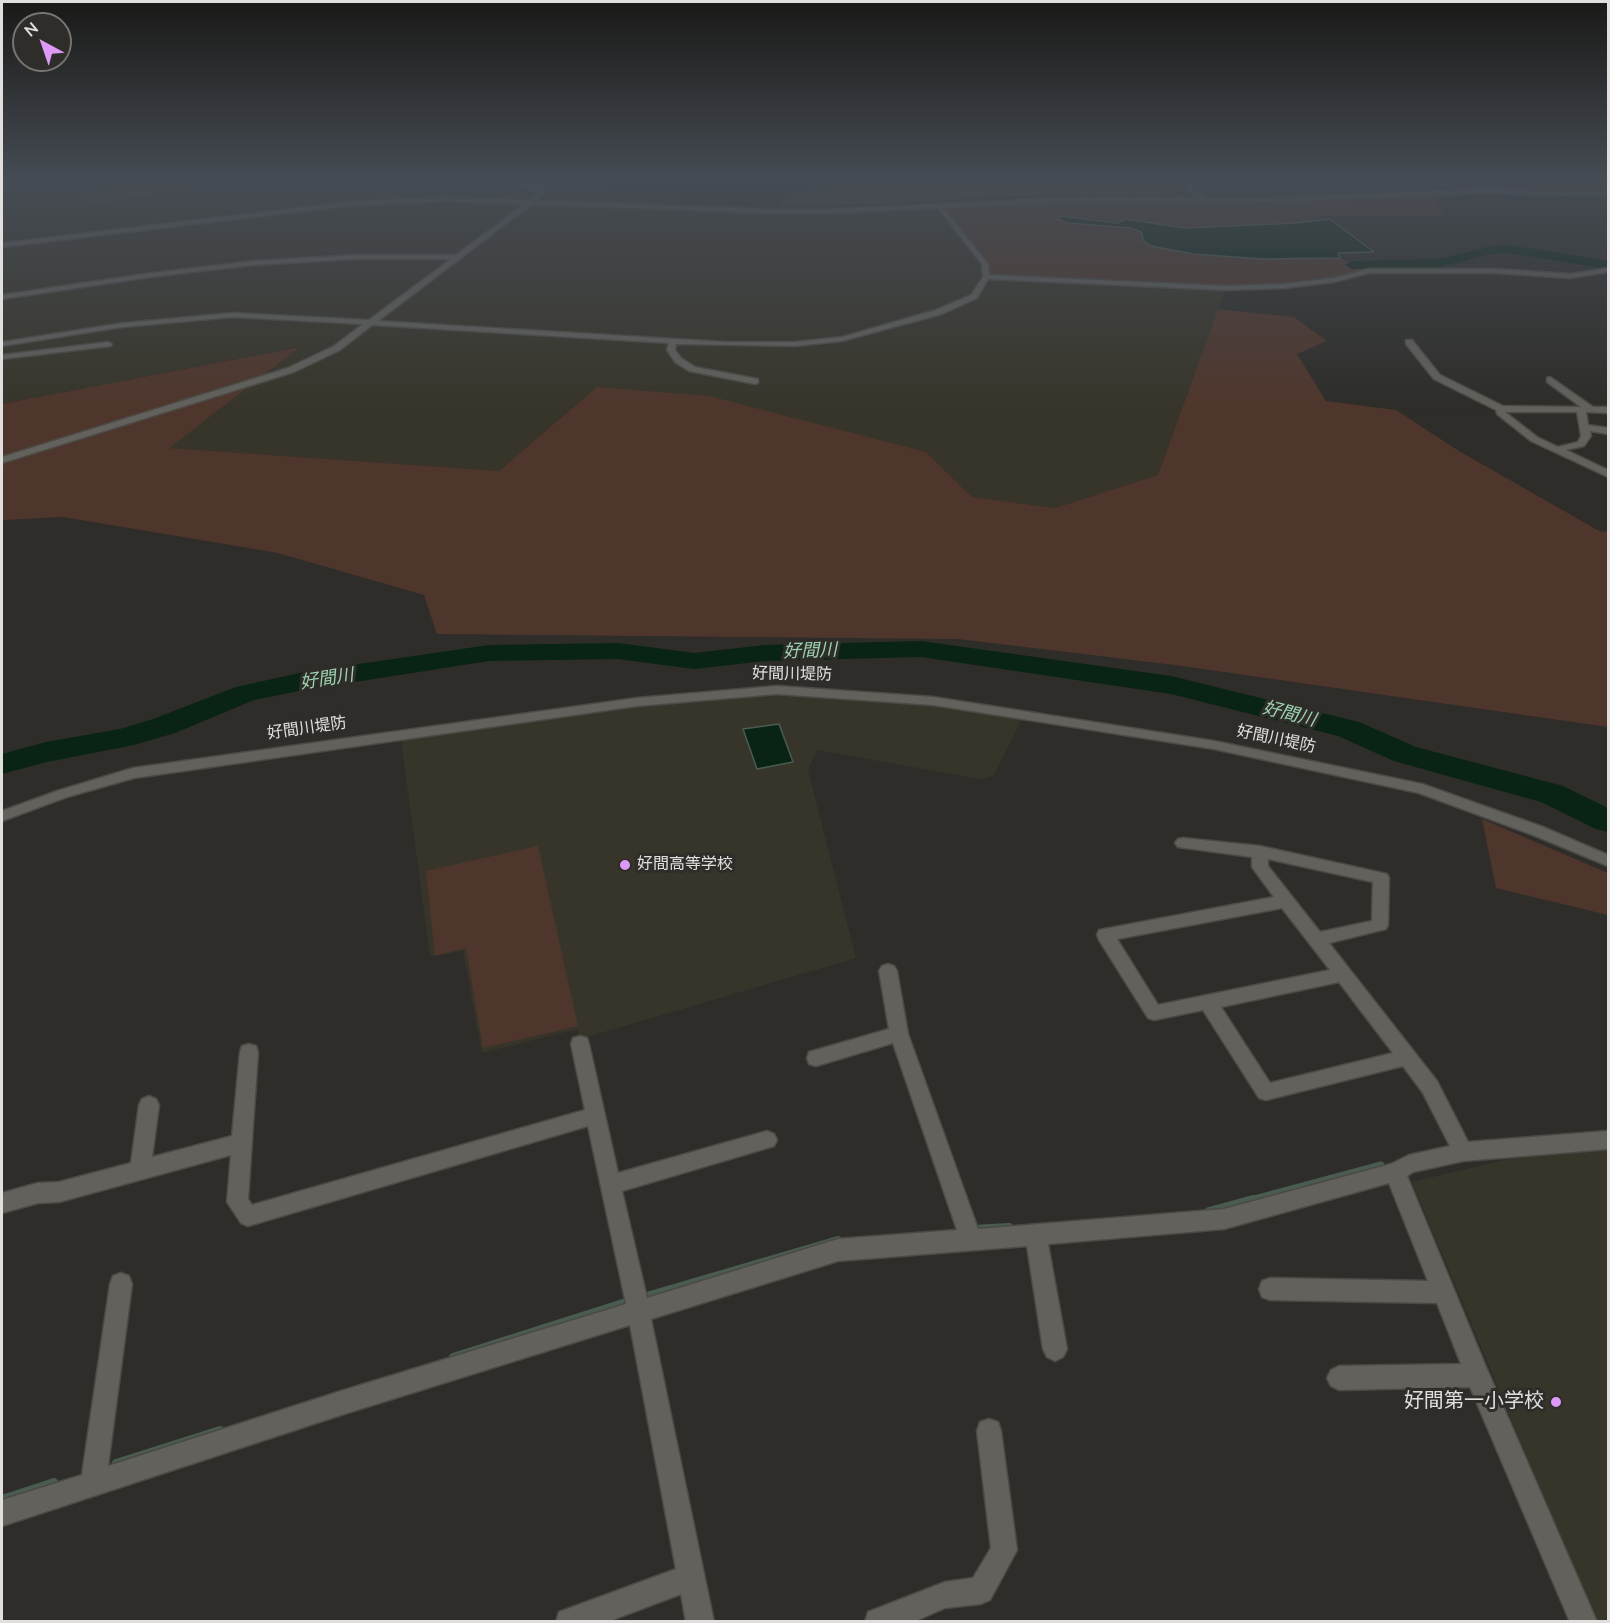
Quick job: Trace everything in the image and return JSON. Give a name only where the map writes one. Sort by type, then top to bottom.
[{"type":"street","points":[[2,297],[254,263],[343,258]]},
{"type":"street","points":[[2,460],[291,370],[337,348],[456,258]]},
{"type":"street","points":[[2,344],[123,325],[222,316],[295,317],[673,341],[795,344],[842,339],[887,328],[939,312],[974,296],[986,277],[985,264],[980,258]]},
{"type":"street","points":[[986,277],[1226,288],[1284,286],[1334,280],[1369,271],[1495,271],[1570,276],[1608,270]]},
{"type":"street","points":[[673,341],[671,350],[678,360],[692,369],[755,381]]},
{"type":"street","points":[[1409,342],[1437,376],[1502,409],[1608,410]]},
{"type":"street","points":[[2,357],[108,344]]},
{"type":"street","points":[[1550,380],[1586,410]]},
{"type":"street","points":[[1502,409],[1500,412],[1534,439],[1608,474]]},
{"type":"street","points":[[1556,450],[1581,444],[1586,436],[1586,410]]},
{"type":"street","points":[[1585,427],[1608,431]]},
{"type":"street","name":"好間川堤防","points":[[2,816],[62,794],[133,773],[637,702],[777,690],[933,701],[1214,744],[1422,789],[1538,831],[1608,861]]},
{"type":"street","points":[[23,808],[126,784],[194,774]]},
{"type":"street","points":[[1183,843],[1260,852],[1381,878],[1380,925],[1315,940]]},
{"type":"street","points":[[1260,852],[1260,867],[1341,975],[1430,1087],[1463,1152]]},
{"type":"street","points":[[1286,901],[1105,935],[1154,1013],[1209,1004],[1341,975]]},
{"type":"street","points":[[888,971],[899,1034],[969,1233]]},
{"type":"street","points":[[1209,1004],[1266,1092],[1406,1058]]},
{"type":"street","points":[[816,1058],[899,1034]]},
{"type":"street","points":[[580,1044],[638,1310],[700,1622]]},
{"type":"street","points":[[249,1052],[237,1202],[248,1216],[596,1114]]},
{"type":"street","points":[[140,1170],[149,1105]]},
{"type":"street","points":[[610,1185],[767,1140]]},
{"type":"street","points":[[2,1513],[638,1310],[838,1250],[969,1233],[1036,1234],[1195,1224],[1224,1219],[1395,1172],[1409,1164],[1463,1152],[1608,1140]]},
{"type":"street","points":[[2,1203],[38,1193],[59,1192],[233,1145]]},
{"type":"street","points":[[1395,1172],[1477,1376],[1584,1622]]},
{"type":"street","points":[[1036,1234],[1055,1349]]},
{"type":"street","points":[[93,1483],[121,1284]]},
{"type":"street","points":[[1270,1289],[1443,1292]]},
{"type":"street","points":[[1340,1378],[1477,1376]]},
{"type":"street","points":[[878,1622],[945,1595],[981,1591],[987,1581],[1004,1550],[989,1431]]},
{"type":"street","points":[[569,1622],[691,1577]]},
{"type":"shaded area","points":[[2,258],[1119,258],[1226,288],[1158,475],[1055,508],[972,497],[926,452],[597,387],[499,471],[168,448],[298,347],[2,404]]},
{"type":"shaded area","points":[[980,258],[1340,258],[1369,271],[1334,280],[1284,286],[1226,288],[986,277],[985,264]]},
{"type":"shaded area","points":[[1245,258],[1340,258],[1263,259]]},
{"type":"shaded area","points":[[1218,309],[1294,317],[1327,341],[1297,354],[1326,401],[1396,410],[1459,451],[1601,532],[1608,531],[1608,727],[1175,665],[958,639],[437,634],[424,595],[278,553],[63,517],[2,520],[2,404],[300,347],[169,448],[499,471],[597,387],[709,396],[926,452],[972,497],[1055,508],[1158,475]]},
{"type":"shaded area","name":"好間高等学校","points":[[777,690],[870,696],[1024,715],[993,776],[980,779],[817,750],[808,770],[856,958],[580,1039],[578,1029],[482,1053],[463,951],[430,956],[401,739],[643,702]]},
{"type":"shaded area","points":[[779,724],[793,762],[757,769],[743,729]]},
{"type":"shaded area","points":[[1482,819],[1608,873],[1608,915],[1496,888]]},
{"type":"shaded area","points":[[538,846],[578,1026],[483,1048],[466,948],[435,956],[426,871]]},
{"type":"shaded area","name":"好間第一小学校","points":[[1608,1150],[1608,1621],[1596,1621],[1412,1182],[1534,1153]]},
{"type":"waterway","points":[[1352,265],[1440,263],[1461,258]]},
{"type":"waterway","points":[[1563,258],[1608,265]]},
{"type":"waterway","name":"好間川","points":[[2,764],[46,752],[123,738],[164,726],[246,693],[304,681],[489,653],[618,651],[694,661],[765,653],[921,649],[1171,685],[1348,729],[1405,754],[1552,794],[1608,821]]},
{"type":"waterway","points":[[1247,1201],[1381,1165]]},
{"type":"waterway","points":[[1209,1211],[1253,1199]]},
{"type":"waterway","points":[[973,1229],[1009,1227]]},
{"type":"waterway","points":[[650,1295],[838,1240]]},
{"type":"waterway","points":[[453,1357],[626,1302]]},
{"type":"waterway","points":[[116,1463],[220,1430]]},
{"type":"waterway","points":[[2,1499],[54,1482]]},
{"type":"place","name":"好間高等学校","points":[[625,865]]},
{"type":"place","name":"好間第一小学校","points":[[1556,1402]]}]
